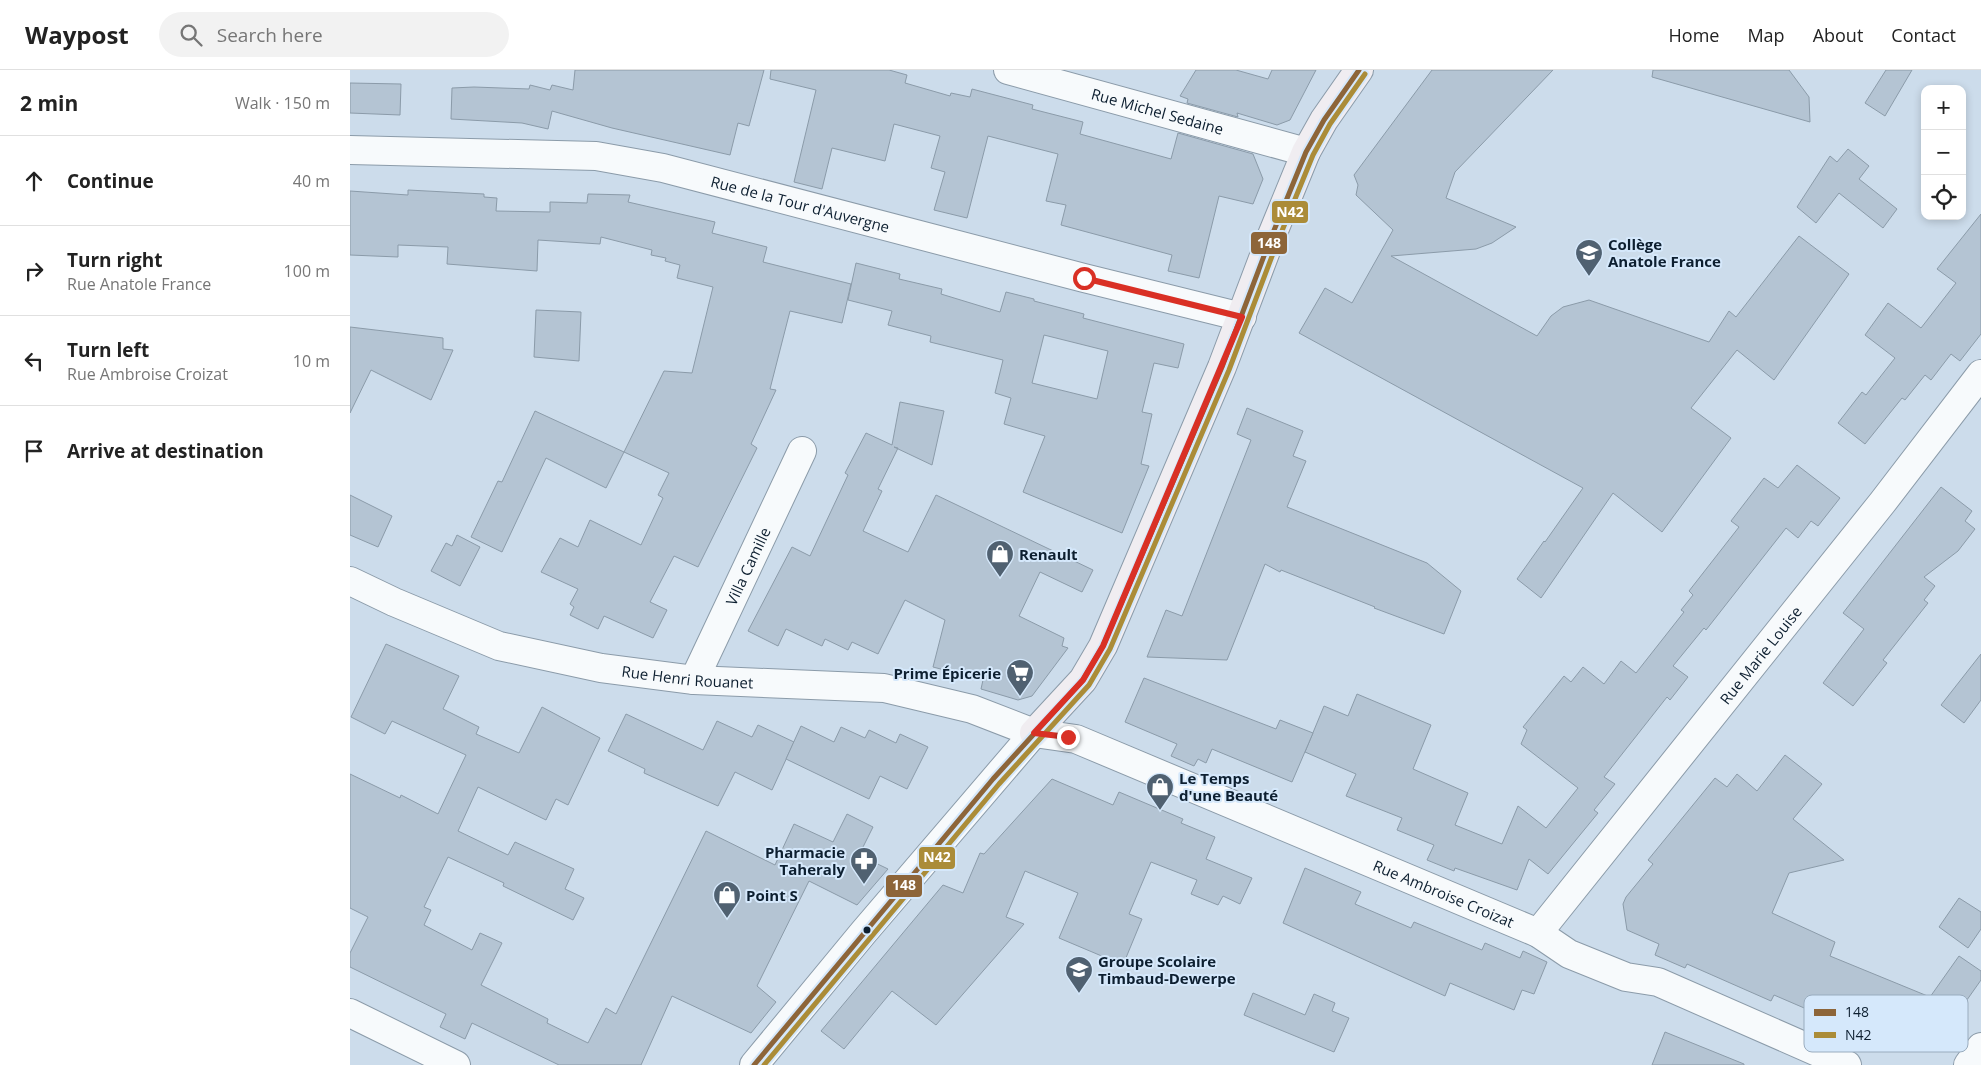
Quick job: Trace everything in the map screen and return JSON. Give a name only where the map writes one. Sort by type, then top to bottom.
[{"type":"main road","points":[[1034,733],[1083,680],[1103,646],[1242,317],[1270,240],[1306,152],[1324,120],[1359,70]]},
{"type":"street","name":"Rue Michel Sedaine","points":[[1008,70],[1306,152]]},
{"type":"street","name":"Rue de la Tour d'Auvergne","points":[[350,150],[596,156],[663,168],[1242,317]]},
{"type":"street","name":"Rue Marie Louise","points":[[1538,933],[1882,503],[1981,374]]},
{"type":"street","name":"Villa Camille","points":[[694,680],[802,451]]},
{"type":"street","name":"Rue Henri Rouanet","points":[[350,581],[394,602],[499,646],[601,668],[694,680],[884,688],[972,709],[1034,733]]},
{"type":"street","name":"Rue Ambroise Croizat","points":[[1034,733],[1076,739],[1538,933],[1569,954],[1626,976],[1658,982],[1804,1046]]},
{"type":"street","points":[[754,1065],[863,933],[1034,733]]},
{"type":"street","points":[[350,1013],[456,1065]]},
{"type":"street","points":[[1968,1065],[1981,1047]]},
{"type":"street","name":"Rue Ambroise Croizat","points":[[1817,1052],[1847,1065]]},
{"type":"building","points":[[575,70],[764,70],[749,126],[738,123],[730,155],[612,128],[552,111],[548,129],[522,123],[451,119],[452,88],[529,89],[530,85],[550,90],[552,85],[573,90]]},
{"type":"building","points":[[771,70],[889,70],[907,75],[905,83],[950,96],[951,93],[970,97],[972,89],[1033,105],[1032,109],[1083,122],[1080,134],[1171,159],[1178,133],[1253,154],[1263,179],[1253,204],[1219,196],[1199,278],[1168,271],[1172,255],[1061,225],[1066,205],[1046,201],[1058,154],[988,136],[967,218],[934,210],[945,172],[931,168],[940,136],[894,124],[885,161],[832,148],[822,189],[794,182],[816,90],[770,79]]},
{"type":"building","points":[[1196,70],[1236,70],[1268,79],[1272,70],[1316,70],[1290,120],[1277,125],[1237,113],[1238,117],[1187,103],[1188,99],[1180,96]]},
{"type":"building","points":[[1432,70],[1553,70],[1455,172],[1446,198],[1516,227],[1492,243],[1476,249],[1391,256],[1537,336],[1551,316],[1563,307],[1589,300],[1709,342],[1729,311],[1736,317],[1799,236],[1849,274],[1774,380],[1737,350],[1691,408],[1731,438],[1662,532],[1613,493],[1541,598],[1517,579],[1583,488],[1299,333],[1325,288],[1352,303],[1393,230],[1356,195],[1358,185],[1354,175]]},
{"type":"building","points":[[1653,70],[1789,70],[1809,97],[1810,122],[1652,77]]},
{"type":"building","points":[[1886,70],[1912,70],[1885,116],[1865,103]]},
{"type":"building","points":[[350,83],[401,84],[400,115],[350,113]]},
{"type":"building","points":[[1848,149],[1869,166],[1859,179],[1897,209],[1883,228],[1839,193],[1816,223],[1797,207],[1830,156],[1837,162]]},
{"type":"building","points":[[408,190],[484,194],[484,197],[497,198],[496,211],[550,212],[550,202],[587,203],[588,194],[630,195],[628,202],[715,222],[712,233],[767,247],[763,262],[851,284],[842,323],[790,311],[770,389],[776,390],[751,444],[757,448],[698,567],[674,556],[650,602],[667,610],[653,638],[604,616],[598,629],[570,615],[574,607],[570,604],[578,589],[541,572],[560,538],[578,547],[590,520],[641,545],[663,498],[658,495],[669,473],[624,452],[664,371],[692,373],[713,287],[677,278],[680,265],[665,261],[666,258],[651,255],[652,250],[601,237],[600,244],[538,240],[537,271],[447,264],[448,247],[398,245],[398,257],[350,255],[350,191],[408,195]]},
{"type":"building","points":[[1981,214],[1981,334],[1960,361],[1951,354],[1931,380],[1925,375],[1905,400],[1902,398],[1865,444],[1838,423],[1862,392],[1866,395],[1895,358],[1865,335],[1888,303],[1921,328],[1956,283],[1937,269]]},
{"type":"building","points":[[856,263],[900,274],[899,279],[942,289],[941,294],[1000,312],[1006,292],[1084,314],[1083,318],[1184,344],[1178,368],[1154,363],[1142,412],[1152,414],[1141,464],[1149,466],[1122,533],[1023,492],[1045,436],[1004,424],[1011,398],[995,393],[1003,360],[930,342],[931,336],[888,325],[892,311],[848,300]],"holes":[[[1044,335],[1108,351],[1097,399],[1032,383]]]},
{"type":"building","points":[[536,310],[581,312],[579,361],[534,357]]},
{"type":"building","points":[[350,327],[443,338],[443,349],[453,350],[431,400],[371,370],[350,413]]},
{"type":"building","points":[[900,402],[944,411],[932,465],[898,449],[878,489],[882,491],[863,531],[908,552],[936,495],[1093,570],[1082,592],[1040,572],[1019,616],[1064,638],[1062,646],[1068,648],[1032,696],[1018,700],[981,689],[983,680],[933,667],[945,620],[905,600],[878,654],[852,642],[848,650],[825,639],[822,646],[786,629],[778,646],[748,631],[792,547],[810,556],[848,475],[845,473],[866,433],[892,445]]},
{"type":"building","points":[[1247,408],[1303,431],[1293,456],[1306,461],[1287,507],[1427,563],[1461,591],[1444,634],[1281,570],[1280,572],[1265,564],[1227,660],[1147,657],[1166,610],[1182,616],[1251,440],[1237,434]]},
{"type":"building","points":[[535,411],[624,452],[606,488],[546,458],[502,552],[471,537],[498,481],[502,482]]},
{"type":"building","points":[[1797,465],[1840,498],[1818,526],[1811,521],[1798,538],[1786,528],[1706,630],[1704,628],[1673,666],[1688,677],[1670,700],[1667,697],[1604,777],[1615,784],[1594,810],[1598,813],[1548,874],[1529,859],[1517,890],[1455,868],[1454,871],[1427,860],[1434,845],[1397,830],[1402,818],[1346,796],[1356,774],[1305,752],[1324,706],[1348,716],[1357,694],[1431,725],[1413,769],[1468,793],[1455,825],[1502,844],[1518,806],[1546,828],[1578,788],[1521,744],[1527,730],[1523,727],[1564,676],[1571,682],[1583,667],[1604,684],[1621,661],[1636,673],[1684,612],[1681,610],[1693,595],[1689,591],[1739,527],[1731,521],[1764,478],[1778,488]]},
{"type":"building","points":[[1941,487],[1972,511],[1965,521],[1975,529],[1958,551],[1924,577],[1935,586],[1924,600],[1928,603],[1883,660],[1887,663],[1853,706],[1823,683],[1864,629],[1843,613]]},
{"type":"building","points":[[350,495],[392,516],[378,547],[350,535]]},
{"type":"building","points":[[457,535],[480,547],[460,586],[431,571],[446,543],[452,546]]},
{"type":"building","points":[[386,644],[459,676],[443,709],[479,727],[476,734],[519,753],[542,707],[600,738],[568,805],[556,799],[546,820],[478,787],[458,831],[508,855],[515,842],[574,869],[565,889],[584,898],[573,920],[503,886],[504,883],[448,857],[424,907],[431,910],[424,925],[472,950],[480,933],[502,943],[481,985],[548,1019],[547,1023],[588,1043],[606,1008],[616,1014],[706,831],[775,865],[794,824],[833,842],[847,814],[873,827],[859,855],[888,869],[857,905],[809,881],[757,986],[776,1002],[751,1033],[672,996],[641,1065],[559,1065],[472,1023],[465,1039],[440,1027],[446,1014],[350,967],[350,953],[368,917],[350,908],[350,774],[400,798],[401,795],[438,814],[466,755],[392,721],[385,734],[351,717]]},
{"type":"building","points":[[1981,654],[1981,700],[1964,723],[1941,705]]},
{"type":"building","points":[[1144,678],[1276,729],[1280,720],[1313,733],[1292,782],[1212,749],[1206,763],[1198,759],[1194,766],[1171,756],[1177,744],[1125,722]]},
{"type":"building","points":[[626,714],[703,750],[717,721],[752,737],[758,725],[794,742],[772,790],[735,772],[718,806],[644,773],[645,769],[608,751]]},
{"type":"building","points":[[801,726],[834,742],[841,727],[865,738],[869,730],[896,743],[900,734],[928,747],[907,789],[880,776],[869,799],[786,759]]},
{"type":"building","points":[[1785,755],[1822,784],[1793,819],[1844,860],[1789,873],[1772,913],[1835,942],[1830,956],[1925,995],[1804,995],[1804,1008],[1774,995],[1771,1001],[1687,964],[1685,968],[1655,955],[1659,944],[1627,930],[1623,904],[1626,897],[1653,864],[1648,860],[1715,778],[1727,787],[1737,774],[1757,791]]},
{"type":"building","points":[[1052,779],[1113,805],[1119,792],[1183,819],[1181,823],[1215,837],[1206,859],[1252,878],[1240,904],[1223,896],[1218,905],[1191,894],[1197,880],[1151,862],[1129,914],[1142,919],[1123,965],[1059,938],[1078,893],[1025,871],[1006,917],[1024,924],[936,1025],[892,991],[844,1049],[821,1031],[943,885],[963,893],[980,853],[984,854]]},
{"type":"building","points":[[1305,868],[1361,892],[1355,904],[1411,928],[1414,922],[1482,950],[1485,943],[1520,958],[1523,951],[1547,962],[1534,994],[1522,990],[1514,1010],[1450,983],[1445,996],[1283,923]]},
{"type":"building","points":[[1959,898],[1981,912],[1981,929],[1968,948],[1939,927]]},
{"type":"building","points":[[1959,956],[1981,971],[1981,980],[1968,998],[1968,995],[1931,995]]},
{"type":"building","points":[[1253,993],[1305,1015],[1314,994],[1335,1003],[1332,1011],[1349,1018],[1334,1052],[1244,1015]]},
{"type":"building","points":[[1665,1032],[1744,1064],[1744,1065],[1652,1065]]},
{"type":"transit line","name":"148","points":[[754,1065],[993,779],[1083,680],[1103,646],[1222,367],[1270,240],[1306,152],[1324,120],[1359,70]]},
{"type":"transit line","name":"N42","points":[[764,1065],[999,784],[1089,685],[1110,649],[1229,370],[1277,243],[1313,155],[1330,124],[1365,74]]},
{"type":"place","name":"Collège Anatole France","points":[[1589,277]]},
{"type":"place","name":"Renault","points":[[1000,578]]},
{"type":"place","name":"Prime Épicerie","points":[[1020,697]]},
{"type":"place","name":"Le Temps d'une Beauté","points":[[1160,811]]},
{"type":"place","name":"Pharmacie Taheraly","points":[[864,885]]},
{"type":"place","name":"Point S","points":[[727,919]]},
{"type":"place","name":"Groupe Scolaire Timbaud-Dewerpe","points":[[1079,994]]},
{"type":"route","points":[[1068,737],[1034,733],[1083,680],[1103,646],[1242,317],[1084,278]]}]
